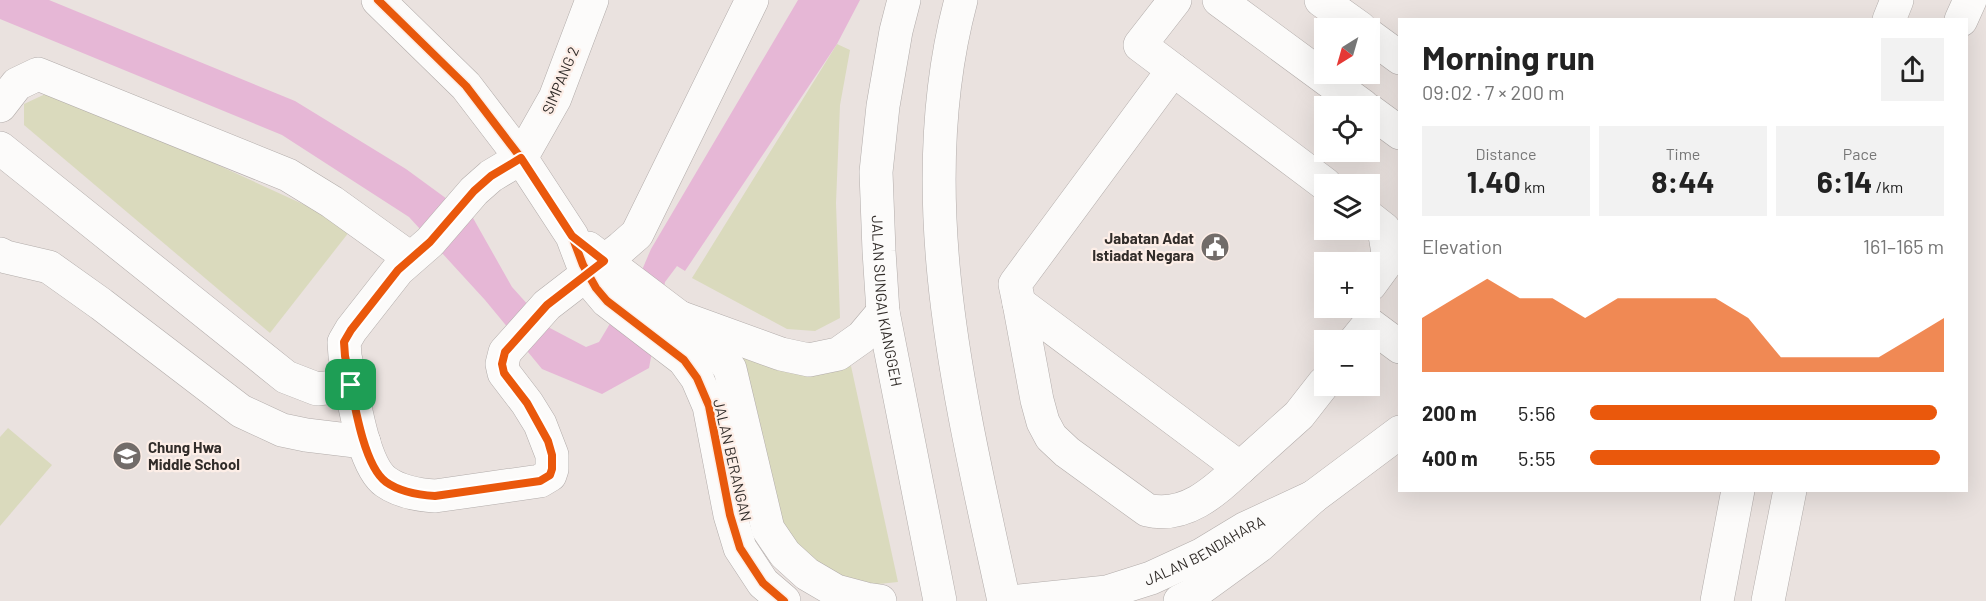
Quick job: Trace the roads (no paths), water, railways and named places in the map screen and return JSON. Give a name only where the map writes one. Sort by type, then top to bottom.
[{"type":"main road","name":"JALAN BERANGAN","points":[[378,0],[466,86],[521,158],[572,236],[606,278],[670,330],[712,344],[730,369],[768,528],[784,554],[807,574],[836,591],[880,601]]},
{"type":"main road","name":"SIMPANG 2","points":[[521,158],[555,98],[592,0]]},
{"type":"main road","points":[[521,158],[491,176],[474,191],[420,250],[398,270],[344,342],[363,442],[375,471],[386,482],[417,495],[435,496],[540,481],[550,475],[552,455],[540,424],[504,373],[502,364],[505,352],[547,305],[606,278],[637,234],[699,112],[752,0]]},
{"type":"main road","name":"JALAN SUNGAI KIANGGEH","points":[[904,0],[896,31],[883,106],[876,172],[883,312],[940,601]]},
{"type":"main road","points":[[961,0],[952,33],[939,138],[940,250],[951,340],[1004,601]]},
{"type":"main road","points":[[1175,0],[1140,45],[1314,176]]},
{"type":"main road","points":[[1219,0],[1349,96]]},
{"type":"main road","points":[[1321,0],[1346,18]]},
{"type":"main road","points":[[1890,18],[1897,0]]},
{"type":"main road","points":[[1962,18],[1970,0]]},
{"type":"main road","points":[[1380,43],[1398,57]]},
{"type":"main road","points":[[1173,70],[1015,284],[1043,422],[1051,437],[1068,452],[1147,510],[1160,513],[1173,512],[1194,503],[1220,487],[1299,415],[1314,396]]},
{"type":"main road","points":[[0,106],[17,84],[38,74],[288,175],[420,250]]},
{"type":"main road","points":[[1380,118],[1398,132]]},
{"type":"main road","points":[[0,148],[286,377],[317,388],[351,385]]},
{"type":"main road","points":[[1380,271],[1389,259],[1384,219]]},
{"type":"main road","points":[[0,254],[49,267],[242,411],[282,430],[363,442]]},
{"type":"main road","points":[[1019,303],[1240,468]]},
{"type":"main road","points":[[670,330],[809,360],[838,354],[862,337],[883,312]]},
{"type":"main road","points":[[1364,324],[1398,346]]},
{"type":"main road","name":"JALAN BERANGAN","points":[[670,330],[684,360],[697,378],[709,406],[730,515],[740,548],[763,583],[784,601]]},
{"type":"main road","name":"JALAN BENDAHARA","points":[[1185,600],[1259,546],[1313,497],[1398,433]]},
{"type":"main road","points":[[1717,601],[1738,492]]},
{"type":"main road","points":[[1768,601],[1790,492]]},
{"type":"main road","name":"JALAN BENDAHARA","points":[[1020,601],[1107,592],[1152,578],[1201,555],[1244,529],[1313,497]]},
{"type":"place","name":"Jabatan Adat Istiadat Negara","points":[[1215,247]]},
{"type":"place","name":"Chung Hwa Middle School","points":[[127,456]]}]
